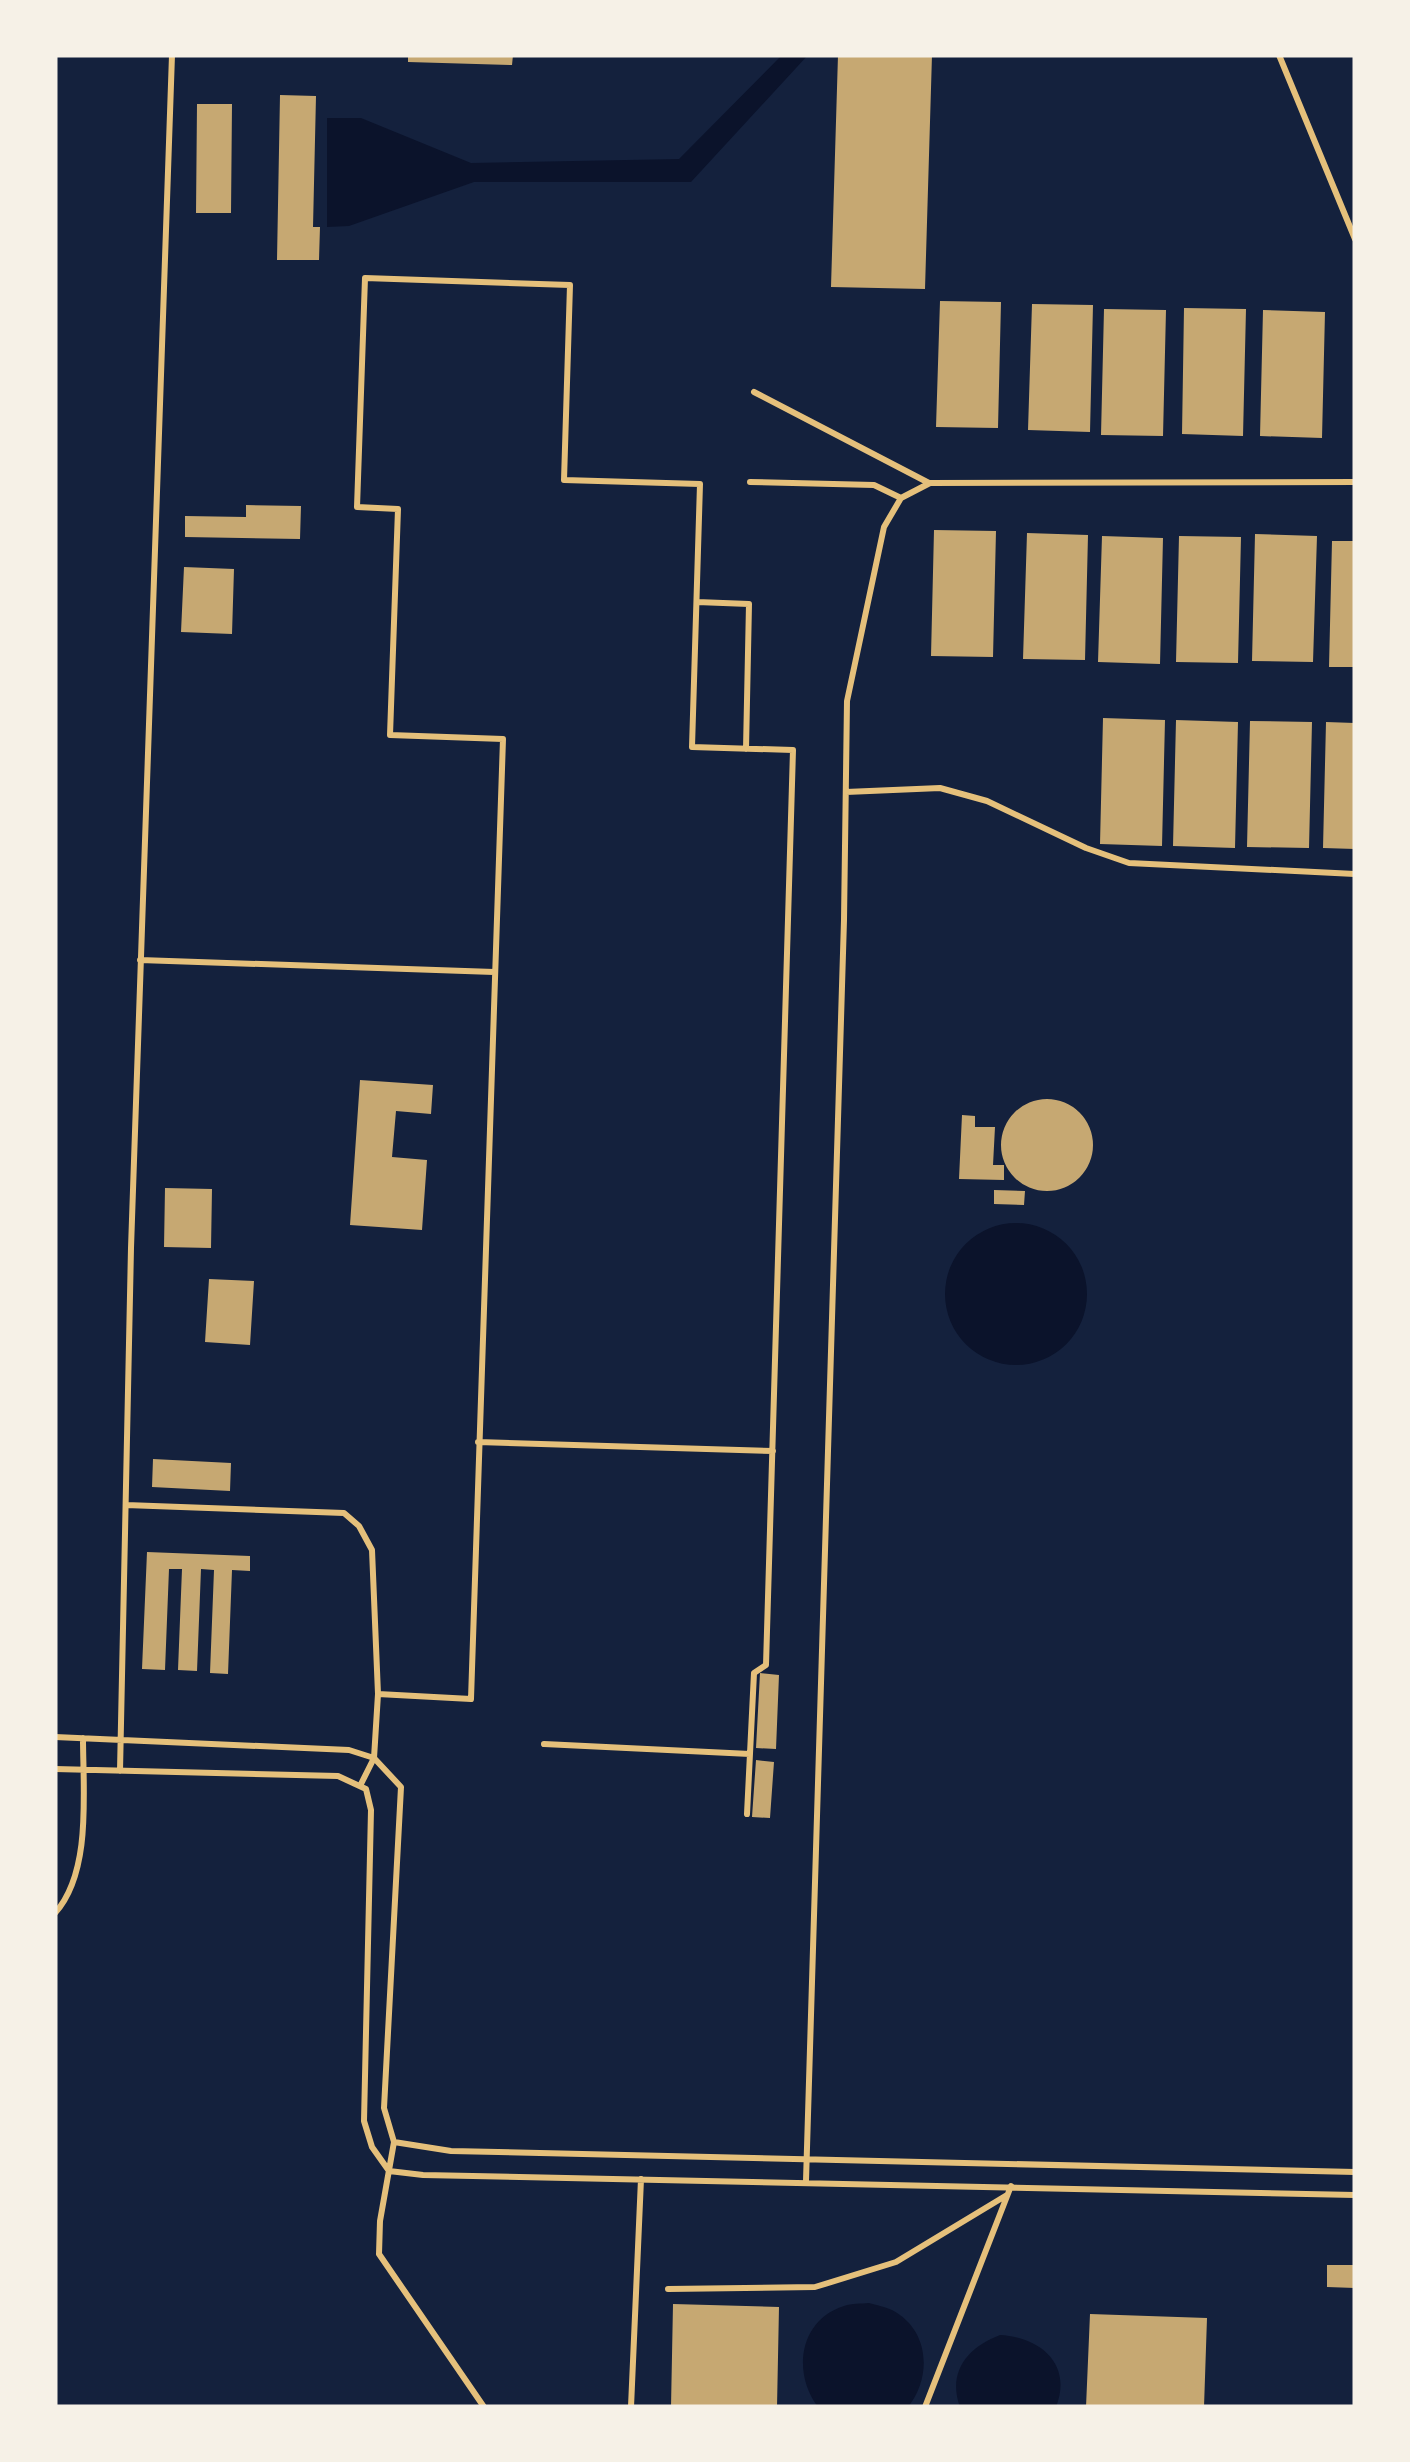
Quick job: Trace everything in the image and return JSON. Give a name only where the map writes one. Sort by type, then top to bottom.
[{"type":"lane","points":[[120,1770],[140,960],[172,55]]},
{"type":"lane","points":[[1279,55],[1355,239]]},
{"type":"lane","points":[[378,1694],[471,1699],[503,739],[390,735],[398,508],[357,507],[365,278],[570,285],[564,480],[700,484],[692,747],[793,750],[766,1664],[754,1673],[747,1814]]},
{"type":"lane","points":[[754,392],[930,484]]},
{"type":"lane","points":[[750,482],[874,485],[901,498]]},
{"type":"lane","points":[[806,2182],[847,701],[884,527],[901,498],[930,484],[1355,482]]},
{"type":"lane","points":[[696,602],[749,604],[746,749]]},
{"type":"lane","points":[[846,792],[940,788],[987,800],[1086,848],[1129,863],[1355,874]]},
{"type":"lane","points":[[140,960],[494,972]]},
{"type":"lane","points":[[478,1442],[772,1451]]},
{"type":"lane","points":[[126,1505],[344,1513],[360,1526],[372,1550],[378,1694],[374,1758],[360,1786]]},
{"type":"lane","points":[[55,1737],[349,1750],[374,1758],[401,1787],[384,2108],[394,2142],[380,2221],[379,2254],[484,2407]]},
{"type":"lane","points":[[55,1913],[72,1890],[80,1851],[84,1738]]},
{"type":"lane","points":[[544,1744],[750,1754]]},
{"type":"lane","points":[[55,1769],[338,1776],[366,1788],[371,1810],[364,2121],[372,2147],[389,2170],[422,2175],[1355,2195]]},
{"type":"lane","points":[[394,2142],[450,2151],[1355,2172]]},
{"type":"lane","points":[[631,2407],[641,2179]]},
{"type":"lane","points":[[925,2407],[1011,2186]]},
{"type":"lane","points":[[668,2289],[815,2287],[896,2262],[1008,2195]]},
{"type":"water","points":[[782,55],[808,55],[691,182],[474,182],[349,226],[327,227],[327,118],[361,118],[471,163],[679,159]]},
{"type":"water","points":[[1016,1223],[1043,1228],[1066,1244],[1082,1267],[1087,1294],[1082,1321],[1066,1344],[1043,1360],[1016,1365],[989,1360],[966,1344],[950,1321],[945,1294],[950,1267],[966,1244],[989,1228]]},
{"type":"water","points":[[869,2303],[892,2310],[914,2329],[924,2368],[916,2395],[908,2407],[818,2407],[805,2379],[803,2364],[809,2335],[829,2313],[847,2305]]},
{"type":"water","points":[[1000,2335],[1028,2341],[1049,2356],[1060,2378],[1056,2407],[960,2407],[956,2383],[963,2362],[978,2346]]},
{"type":"building","points":[[408,55],[513,55],[512,65],[408,62]]},
{"type":"building","points":[[838,55],[932,55],[925,289],[831,287]]},
{"type":"building","points":[[280,95],[316,96],[313,227],[320,227],[319,260],[277,260]]},
{"type":"building","points":[[197,104],[232,104],[231,213],[196,213]]},
{"type":"building","points":[[940,301],[1001,302],[998,428],[936,427]]},
{"type":"building","points":[[1032,304],[1093,305],[1090,432],[1028,430]]},
{"type":"building","points":[[1184,308],[1246,309],[1243,436],[1182,434]]},
{"type":"building","points":[[1104,309],[1166,310],[1163,436],[1101,435]]},
{"type":"building","points":[[1263,310],[1325,312],[1322,438],[1260,436]]},
{"type":"building","points":[[246,505],[301,506],[300,539],[185,537],[185,516],[246,517]]},
{"type":"building","points":[[934,530],[996,531],[993,657],[931,656]]},
{"type":"building","points":[[1027,533],[1088,535],[1085,660],[1023,659]]},
{"type":"building","points":[[1255,534],[1317,536],[1313,662],[1252,661]]},
{"type":"building","points":[[1102,536],[1163,538],[1160,664],[1098,662]]},
{"type":"building","points":[[1179,536],[1241,537],[1238,663],[1176,662]]},
{"type":"building","points":[[1332,541],[1355,541],[1355,667],[1329,667]]},
{"type":"building","points":[[184,567],[234,569],[232,634],[181,632]]},
{"type":"building","points":[[1103,718],[1165,720],[1162,846],[1100,844]]},
{"type":"building","points":[[1176,720],[1238,722],[1235,848],[1173,846]]},
{"type":"building","points":[[1250,721],[1312,722],[1309,848],[1247,847]]},
{"type":"building","points":[[1326,722],[1355,723],[1355,849],[1323,848]]},
{"type":"building","points":[[360,1080],[433,1085],[431,1114],[396,1111],[392,1157],[427,1160],[422,1230],[350,1225]]},
{"type":"building","points":[[1047,1099],[1065,1103],[1079,1113],[1089,1127],[1093,1145],[1089,1163],[1079,1177],[1065,1187],[1047,1191],[1029,1187],[1015,1177],[1005,1163],[1001,1145],[1005,1127],[1015,1113],[1029,1103]]},
{"type":"building","points":[[962,1115],[975,1116],[975,1127],[995,1127],[993,1165],[1004,1165],[1004,1180],[959,1179]]},
{"type":"building","points":[[165,1188],[212,1189],[211,1248],[164,1247]]},
{"type":"building","points":[[994,1190],[1025,1191],[1024,1205],[994,1204]]},
{"type":"building","points":[[209,1279],[254,1281],[250,1345],[205,1342]]},
{"type":"building","points":[[153,1459],[231,1463],[230,1491],[152,1487]]},
{"type":"building","points":[[147,1552],[250,1556],[250,1571],[232,1570],[228,1674],[210,1673],[214,1570],[201,1569],[197,1671],[178,1670],[182,1569],[169,1569],[165,1670],[142,1669]]},
{"type":"building","points":[[760,1673],[779,1675],[776,1749],[756,1748]]},
{"type":"building","points":[[756,1760],[774,1762],[770,1818],[752,1817]]},
{"type":"building","points":[[1327,2265],[1355,2265],[1355,2288],[1327,2287]]},
{"type":"building","points":[[673,2304],[779,2307],[777,2407],[671,2407]]},
{"type":"building","points":[[1090,2314],[1207,2318],[1204,2407],[1086,2407]]}]
